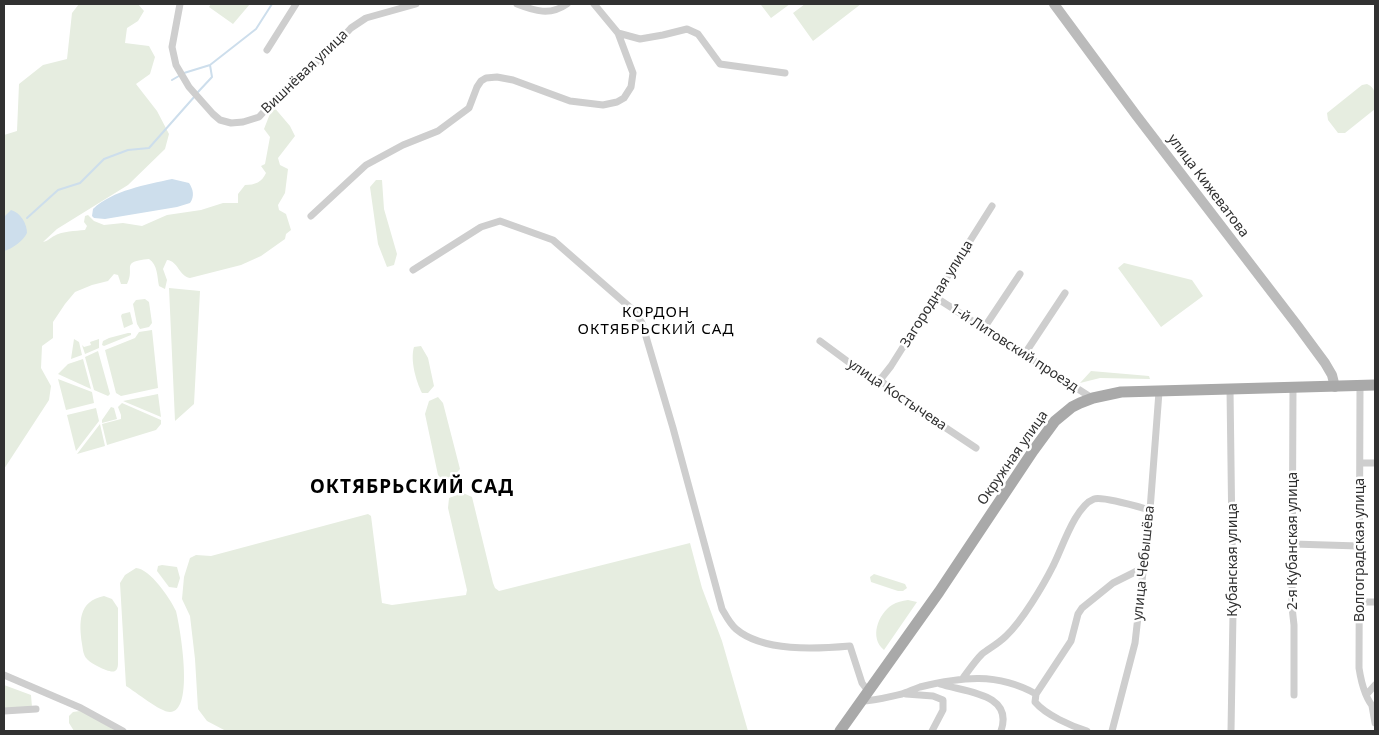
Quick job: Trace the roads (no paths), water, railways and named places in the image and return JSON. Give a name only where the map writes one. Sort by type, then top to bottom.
[{"type":"main road","name":"улица Кижеватова","points":[[1054,4],[1136,115],[1297,325],[1332,375],[1335,387]]},
{"type":"main road","name":"Окружная улица","points":[[840,731],[949,578],[1033,451],[1055,421],[1072,407],[1093,398],[1121,392],[1375,385]]},
{"type":"street","name":"Вишнёвая улица","points":[[180,4],[172,47],[176,65],[189,87],[213,114],[220,120],[231,123],[243,122],[259,117],[280,94],[328,54],[351,28],[366,18],[416,4]]},
{"type":"street","points":[[267,50],[296,4]]},
{"type":"street","points":[[517,4],[533,10],[546,12],[559,10],[567,4]]},
{"type":"street","points":[[311,216],[366,165],[403,145],[438,131],[469,108],[477,87],[486,78],[497,77],[512,80],[570,102],[603,105],[617,102],[624,98],[631,87],[633,73],[618,32],[594,4]]},
{"type":"street","points":[[618,32],[640,39],[687,29],[698,34],[720,64],[785,73]]},
{"type":"street","name":"Загородная улица","points":[[880,380],[891,366],[992,206]]},
{"type":"street","points":[[413,270],[481,226],[500,221],[553,240],[633,310],[642,323],[673,428],[722,610],[735,628],[757,642],[789,647],[850,646],[862,682],[868,691]]},
{"type":"street","points":[[984,328],[1020,274]]},
{"type":"street","points":[[1024,355],[1065,293]]},
{"type":"street","name":"1-й Литовский проезд","points":[[935,297],[1093,398]]},
{"type":"street","name":"улица Костычева","points":[[820,341],[862,372],[880,380],[904,400],[976,448]]},
{"type":"street","name":"Волгоградская улица","points":[[1360,386],[1359,668],[1360,679],[1374,707],[1375,723]]},
{"type":"street","name":"2-я Кубанская улица","points":[[1292,388],[1294,695]]},
{"type":"street","name":"Кубанская улица","points":[[1230,390],[1233,576],[1231,731]]},
{"type":"street","name":"улица Чебышёва","points":[[1112,731],[1135,643],[1150,510],[1159,392]]},
{"type":"street","points":[[1360,463],[1375,463]]},
{"type":"street","points":[[963,678],[981,656],[1005,637],[1018,622],[1054,565],[1063,540],[1075,519],[1090,501],[1105,498],[1150,510]]},
{"type":"street","points":[[1293,544],[1360,546]]},
{"type":"street","points":[[1087,731],[1065,724],[1039,706],[1035,702],[1036,694],[1071,641],[1078,614],[1082,608],[1113,583],[1143,568]]},
{"type":"street","points":[[1360,602],[1375,602]]},
{"type":"street","points":[[4,675],[81,708],[123,731]]},
{"type":"street","points":[[861,701],[878,700],[963,678],[990,678],[1015,684],[1036,694]]},
{"type":"street","points":[[939,684],[980,694],[998,704],[1004,717],[1001,731]]},
{"type":"street","points":[[1367,694],[1375,685]]},
{"type":"street","points":[[904,694],[933,696],[943,700],[944,710],[932,731]]},
{"type":"street","points":[[4,711],[36,709]]},
{"type":"water","points":[[172,179],[189,183],[193,193],[190,203],[177,207],[105,219],[92,216],[93,209],[110,197],[130,189]]},
{"type":"water","points":[[11,210],[23,219],[27,233],[17,244],[4,251],[4,217]]},
{"type":"waterway","points":[[198,92],[212,77],[210,65],[256,29],[272,4]]},
{"type":"waterway","points":[[172,80],[184,73],[210,65]]},
{"type":"waterway","points":[[27,218],[58,190],[80,183],[104,159],[128,150],[149,148],[195,96]]},
{"type":"district","name":"КОРДОН ОКТЯБРЬСКИЙ САД","points":[[656,322]]},
{"type":"district","name":"ОКТЯБРЬСКИЙ САД","points":[[412,488]]}]
